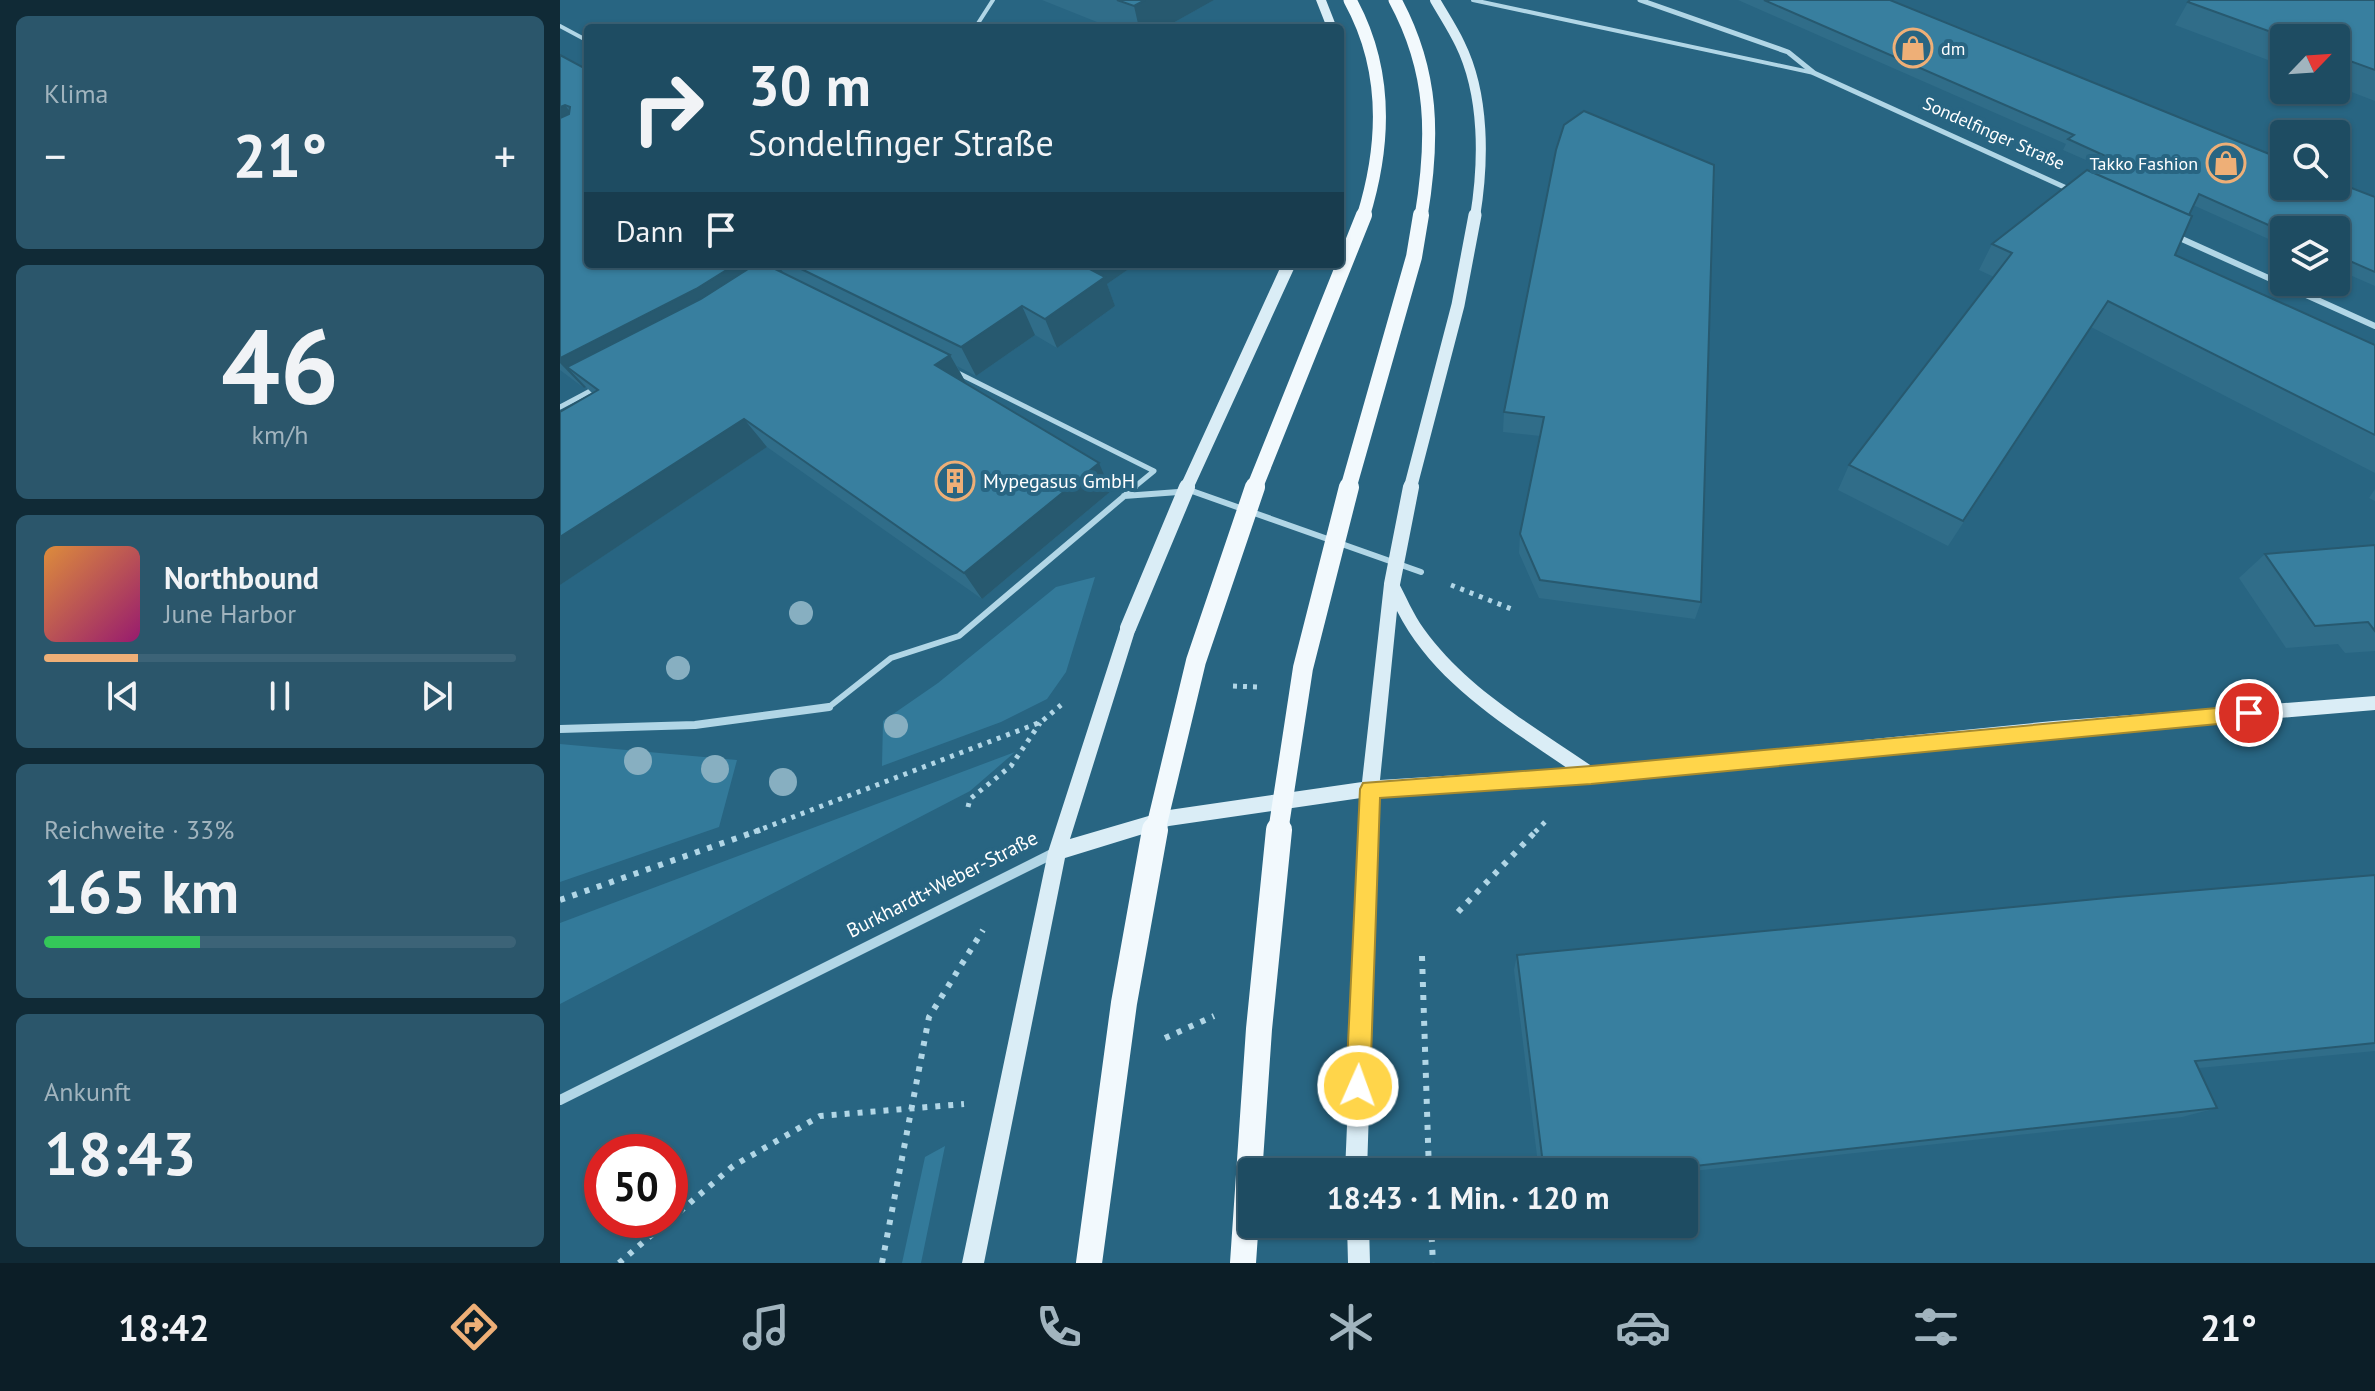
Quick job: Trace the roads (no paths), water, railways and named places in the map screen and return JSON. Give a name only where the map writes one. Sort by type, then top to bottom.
[{"type":"main road","points":[[1321,0],[1330,24]]},
{"type":"main road","points":[[1089,1263],[1102,1158],[1154,840],[1184,703],[1226,566],[1347,264],[1375,171],[1381,99],[1371,41],[1350,0]]},
{"type":"main road","points":[[1243,1263],[1272,894],[1298,699],[1327,564],[1414,257],[1429,169],[1429,95],[1412,31],[1395,0]]},
{"type":"main road","points":[[1357,1158],[1370,789],[1392,584],[1415,468],[1471,240],[1479,176],[1480,123],[1473,78],[1458,35],[1435,0]]},
{"type":"main road","points":[[973,1263],[1057,852],[1128,628],[1195,468],[1287,268]]},
{"type":"main road","points":[[1392,584],[1418,634],[1453,672],[1504,714],[1591,775]]},
{"type":"main road","points":[[1370,789],[1591,775],[2068,728],[2375,703]]},
{"type":"main road","name":"Burkhardt+Weber-Straße","points":[[1057,852],[1169,818],[1370,789]]},
{"type":"main road","points":[[1358,1238],[1359,1263]]},
{"type":"street","name":"Sondelfinger Straße","points":[[1640,0],[1788,52],[1814,73],[2076,192]]},
{"type":"street","points":[[2162,230],[2375,326]]},
{"type":"street","points":[[560,729],[601,731],[721,723],[829,707]]},
{"type":"street","name":"Burkhardt+Weber-Straße","points":[[560,1100],[1057,852]]},
{"type":"lane","points":[[978,24],[993,0]]},
{"type":"lane","points":[[1473,0],[1814,73]]},
{"type":"lane","points":[[560,26],[584,39]]},
{"type":"lane","points":[[829,707],[891,658],[959,636],[1154,471],[940,364]]},
{"type":"lane","points":[[560,407],[600,386]]},
{"type":"lane","points":[[1124,496],[1192,491],[1421,572]]},
{"type":"place","name":"dm","points":[[1913,48]]},
{"type":"place","name":"Takko Fashion","points":[[2226,163]]},
{"type":"place","name":"Mypegasus GmbH","points":[[955,481]]}]
